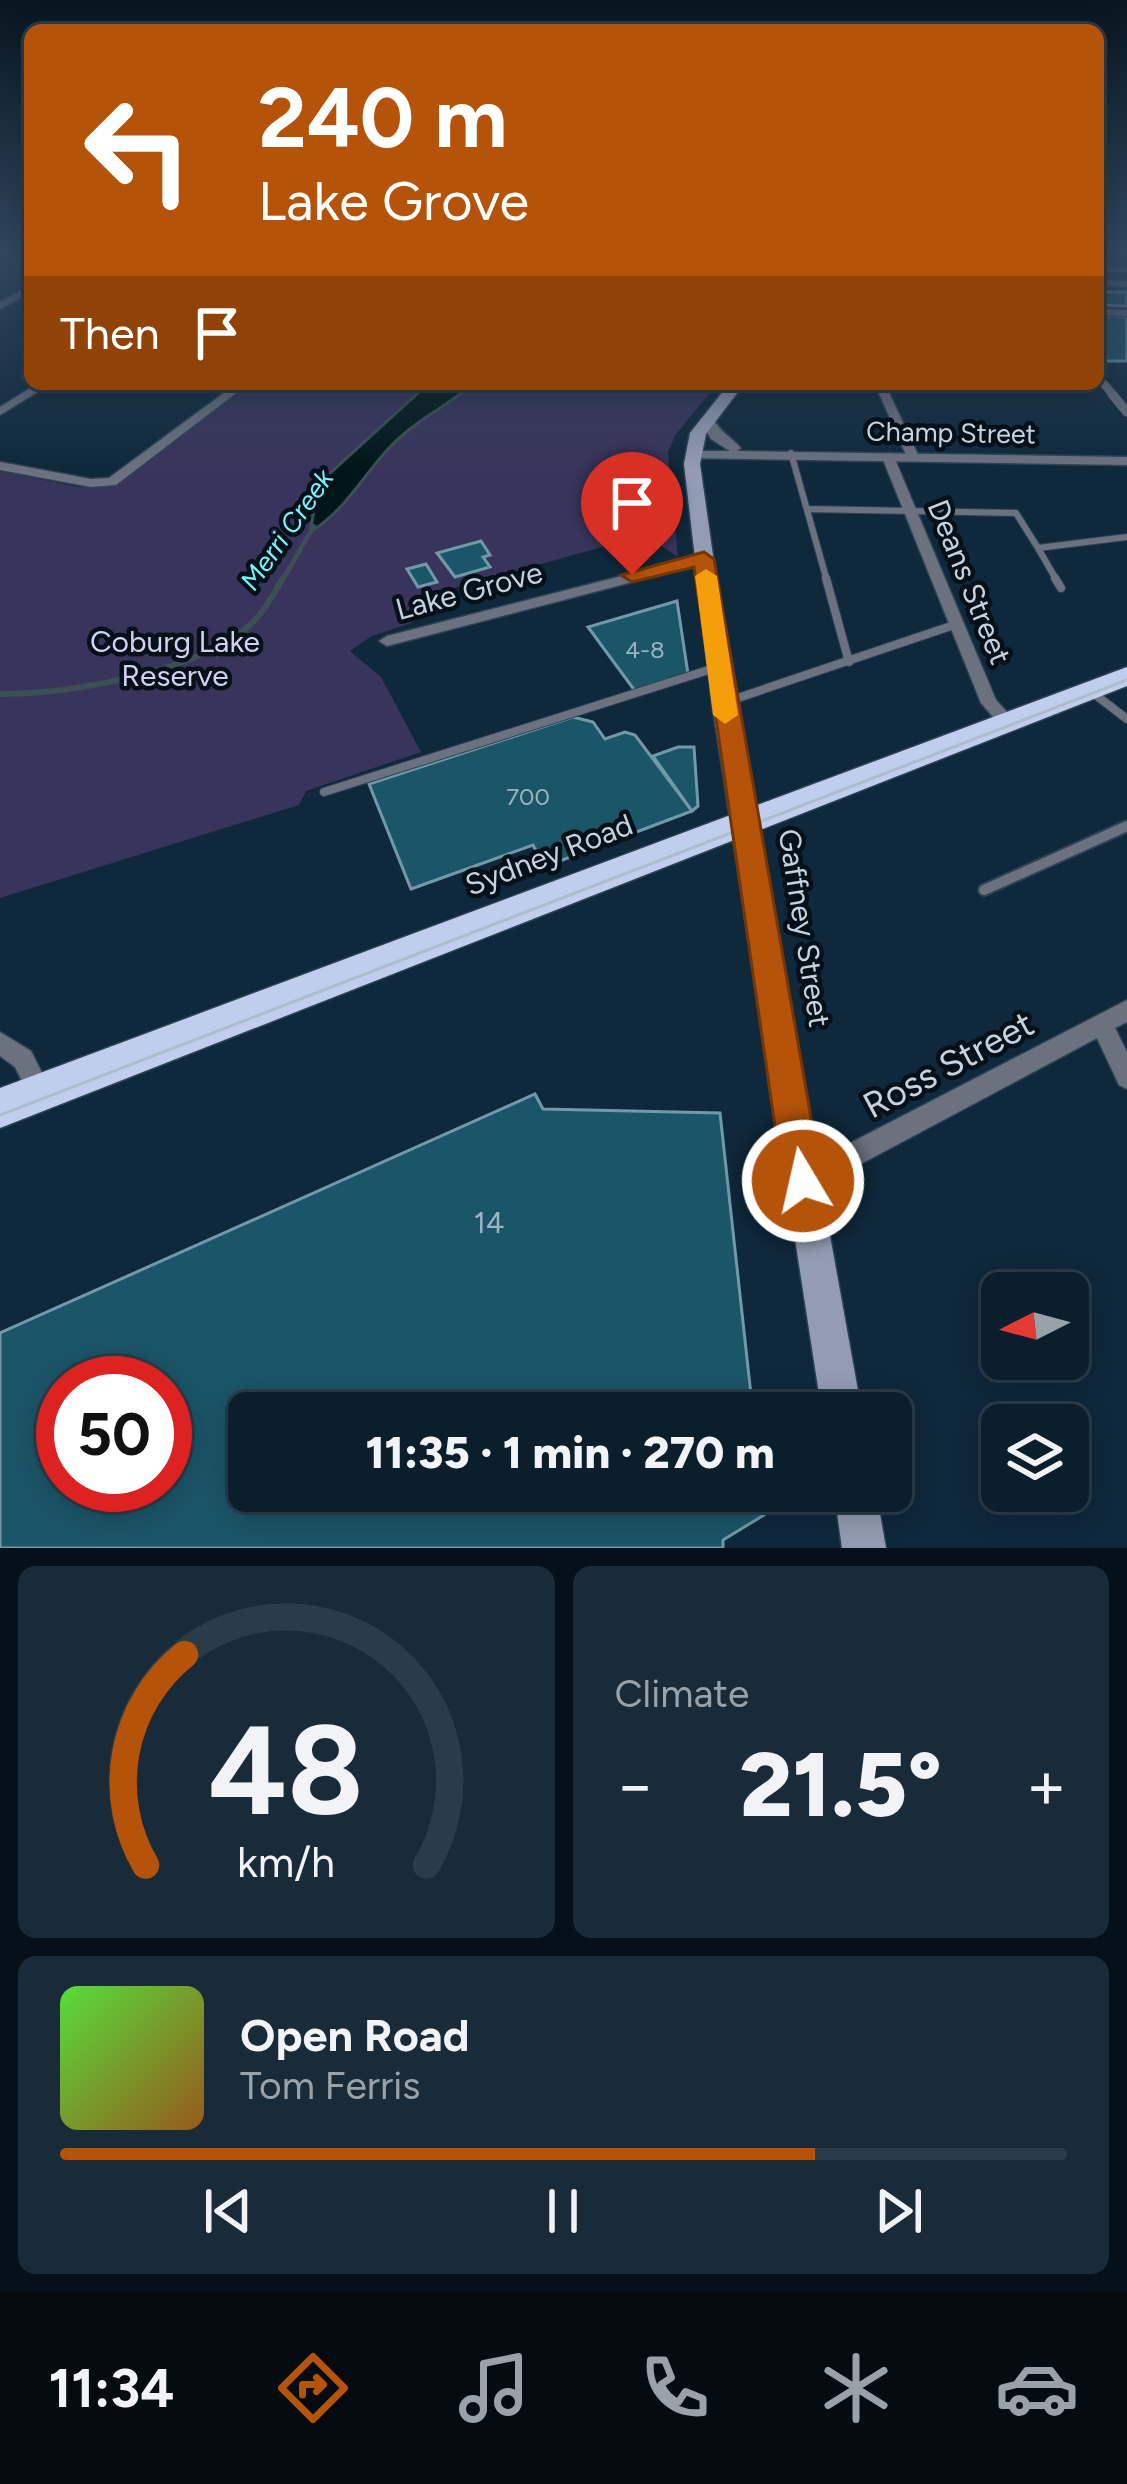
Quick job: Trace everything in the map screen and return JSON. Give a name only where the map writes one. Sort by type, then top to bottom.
[{"type":"highway","name":"Sydney Road","points":[[0,1108],[1127,676]]},
{"type":"main road","points":[[693,450],[707,420],[731,390]]},
{"type":"main road","name":"Gaffney Street","points":[[693,450],[723,704],[838,1392]]},
{"type":"main road","points":[[858,1512],[864,1548]]},
{"type":"street","points":[[1104,384],[1127,412]]},
{"type":"street","points":[[0,412],[35,390]]},
{"type":"street","points":[[0,466],[91,483],[112,482],[236,390]]},
{"type":"street","points":[[883,390],[913,457]]},
{"type":"street","points":[[707,420],[716,436],[734,448]]},
{"type":"street","name":"Champ Street","points":[[693,450],[1127,461]]},
{"type":"street","name":"Champ Street","points":[[693,450],[773,453]]},
{"type":"street","name":"Deans Street","points":[[888,457],[989,703],[1007,722]]},
{"type":"street","name":"Lake Grove","points":[[387,641],[704,559]]},
{"type":"street","name":"Ross Street","points":[[803,1181],[1127,1010]]},
{"type":"street","points":[[1102,1024],[1127,1077]]},
{"type":"street","points":[[0,1043],[28,1065],[40,1093]]},
{"type":"lane","points":[[791,453],[850,662]]},
{"type":"lane","points":[[807,509],[1016,513],[1061,588]]},
{"type":"lane","points":[[1037,548],[1127,538]]},
{"type":"lane","points":[[723,704],[958,623]]},
{"type":"lane","points":[[324,792],[718,668]]},
{"type":"lane","points":[[1090,690],[1127,719]]},
{"type":"lane","points":[[984,890],[1127,826]]},
{"type":"green space","name":"Coburg Lake Reserve","points":[[241,390],[712,390],[676,434],[668,452],[678,557],[645,535],[444,591],[429,596],[414,622],[372,636],[350,651],[381,677],[421,752],[306,791],[299,805],[0,898],[0,471],[78,487],[113,486]]},
{"type":"shaded area","points":[[421,390],[464,390],[399,438],[343,504],[310,532],[326,477]]},
{"type":"building","points":[[1104,327],[1127,327],[1127,361],[1107,361]]},
{"type":"building","points":[[481,541],[490,555],[483,557],[490,567],[455,577],[437,553]]},
{"type":"building","points":[[426,564],[437,582],[418,587],[407,569]]},
{"type":"building","points":[[677,601],[688,674],[635,691],[588,627]]},
{"type":"building","points":[[573,717],[593,722],[605,739],[625,732],[635,735],[692,811],[552,864],[542,862],[533,845],[411,889],[369,784]]},
{"type":"building","points":[[694,747],[698,806],[692,811],[653,756]]},
{"type":"building","points":[[535,1094],[543,1109],[720,1113],[751,1392],[228,1392],[228,1512],[764,1512],[723,1540],[723,1548],[0,1548],[0,1333]]},
{"type":"waterway","name":"Merri Creek","points":[[282,581],[314,526]]},
{"type":"waterway","name":"Merri Creek","points":[[0,694],[93,685],[192,658],[250,625],[283,578]]},
{"type":"tram line","points":[[0,1115],[1127,680]]},
{"type":"slow traffic","points":[[706,576],[725,715]]},
{"type":"route","points":[[632,575],[704,559],[723,704],[803,1181]]}]
